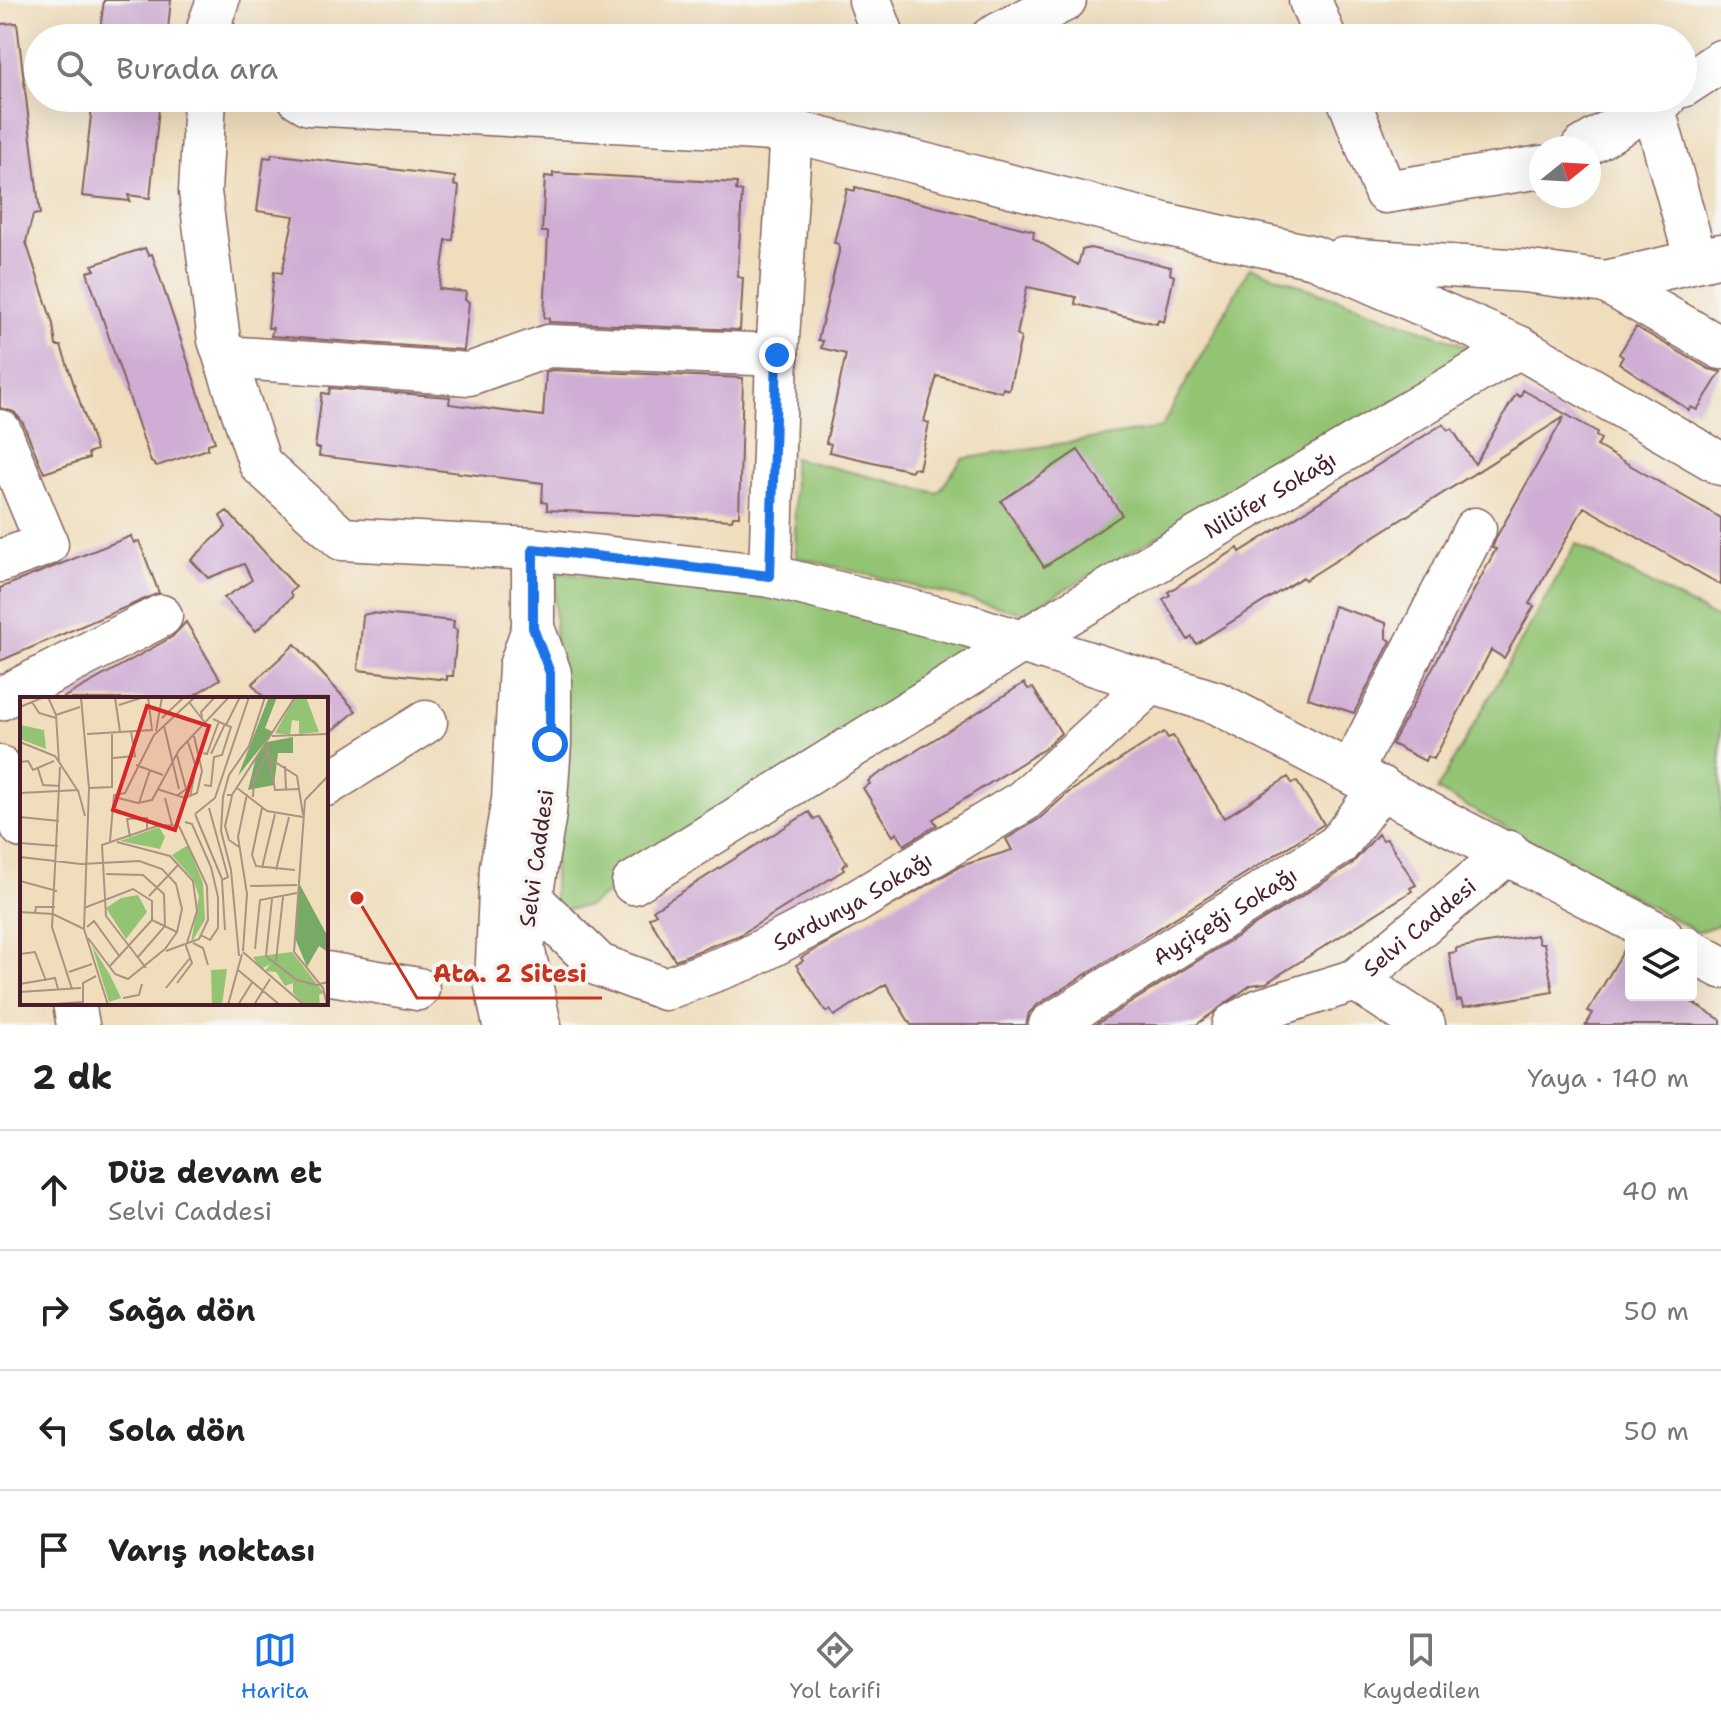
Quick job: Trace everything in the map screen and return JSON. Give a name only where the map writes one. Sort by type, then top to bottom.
[{"type":"street","points":[[870,0],[879,24]]},
{"type":"street","points":[[1018,24],[1065,0]]},
{"type":"street","points":[[1310,0],[1319,24]]},
{"type":"street","points":[[1697,77],[1721,61]]},
{"type":"street","points":[[204,112],[200,192],[219,340],[260,464],[342,539],[533,549],[770,576],[1021,642],[1217,703],[1509,852],[1650,929]]},
{"type":"street","points":[[452,112],[791,131],[1164,224],[1314,257],[1524,271],[1606,282],[1709,258],[1671,112]]},
{"type":"street","points":[[1354,112],[1385,192],[1529,169]]},
{"type":"street","points":[[1601,137],[1642,112]]},
{"type":"street","points":[[770,576],[777,355],[791,131]]},
{"type":"street","points":[[1314,257],[1519,347],[1721,464]]},
{"type":"street","points":[[1606,282],[1721,348]]},
{"type":"street","points":[[225,357],[469,374],[548,346],[777,355]]},
{"type":"street","name":"Nilüfer Sokağı","points":[[633,883],[1021,642],[1519,347]]},
{"type":"street","points":[[0,431],[47,544],[0,561]]},
{"type":"street","name":"Ayçiçeği Sokağı","points":[[1050,1025],[1338,845],[1475,529]]},
{"type":"street","name":"Selvi Caddesi","points":[[533,549],[533,628],[550,673],[550,744],[545,813],[523,947],[540,1025]]},
{"type":"street","points":[[0,699],[161,616]]},
{"type":"street","points":[[504,1025],[496,986],[501,867],[513,800],[520,666],[533,628]]},
{"type":"street","name":"Sardunya Sokağı","points":[[530,898],[599,965],[665,989],[746,959],[854,903],[1023,801],[1151,683]]},
{"type":"street","points":[[328,784],[426,722]]},
{"type":"street","points":[[0,767],[20,822]]},
{"type":"street","name":"Selvi Caddesi","points":[[1233,1025],[1260,1010],[1356,980],[1509,852]]},
{"type":"street","points":[[1697,954],[1721,967]]},
{"type":"street","points":[[328,973],[418,989]]},
{"type":"street","points":[[1318,1025],[1356,980],[1424,1025]]},
{"type":"street","points":[[74,1005],[78,1025]]},
{"type":"green space","points":[[1250,267],[1483,352],[1023,613],[796,557],[793,458],[938,493],[962,459],[1161,428]]},
{"type":"green space","points":[[1576,544],[1721,621],[1721,924],[1697,932],[1697,929],[1692,929],[1437,790]]},
{"type":"green space","points":[[555,573],[795,597],[982,645],[588,906],[554,911]]},
{"type":"building","points":[[104,0],[171,0],[168,24],[101,24]]},
{"type":"building","points":[[17,23],[24,81],[24,112],[28,112],[40,214],[33,215],[26,242],[53,324],[56,346],[61,346],[96,450],[88,453],[89,458],[44,473],[22,421],[14,412],[0,408],[0,24]]},
{"type":"building","points":[[91,112],[159,112],[150,198],[128,195],[130,201],[82,196]]},
{"type":"building","points":[[272,154],[455,177],[454,185],[459,187],[453,240],[446,240],[439,289],[466,292],[465,300],[469,302],[464,350],[271,336],[273,328],[268,328],[274,272],[282,273],[294,216],[257,211],[264,157],[271,158]]},
{"type":"building","points":[[553,173],[737,183],[736,190],[742,192],[738,269],[738,277],[743,278],[740,330],[549,322],[549,318],[544,318],[548,232],[542,232],[545,176],[553,177]]},
{"type":"building","points":[[855,187],[1034,231],[1033,238],[1078,265],[1082,250],[1090,248],[1171,267],[1170,274],[1174,276],[1164,322],[1158,320],[1157,324],[1075,304],[1076,297],[1027,287],[1017,335],[1021,338],[1009,390],[1003,388],[1002,392],[937,376],[924,421],[929,423],[919,469],[913,468],[912,471],[829,452],[831,444],[826,443],[846,354],[821,348],[823,341],[818,340],[839,252],[839,244],[834,243],[847,189],[855,191]]},
{"type":"building","points":[[145,248],[148,255],[152,254],[215,442],[208,444],[208,449],[157,466],[151,462],[87,272],[95,270],[92,265]]},
{"type":"building","points":[[1636,327],[1709,369],[1721,372],[1697,410],[1691,407],[1689,410],[1619,363],[1623,357],[1619,354]]},
{"type":"building","points":[[546,372],[743,378],[739,516],[733,516],[732,520],[547,510],[547,503],[542,502],[543,483],[319,456],[320,448],[315,448],[322,393],[329,394],[330,388],[450,397],[449,404],[543,416]]},
{"type":"building","points":[[1523,390],[1597,432],[1596,436],[1601,439],[1597,446],[1721,518],[1721,585],[1584,507],[1529,604],[1534,606],[1504,658],[1491,650],[1434,759],[1427,756],[1425,761],[1392,744],[1496,549],[1492,548],[1497,536],[1564,417],[1305,580],[1303,577],[1196,644],[1192,637],[1188,640],[1163,599],[1170,595],[1168,592],[1238,548],[1240,552],[1443,424],[1448,430],[1452,429],[1475,464],[1516,394],[1520,397]]},
{"type":"building","points":[[1078,450],[1122,515],[1044,567],[1001,501]]},
{"type":"building","points":[[227,511],[296,587],[290,592],[292,597],[256,631],[224,598],[252,580],[244,564],[208,578],[191,560],[226,527],[220,516]]},
{"type":"building","points":[[131,536],[134,543],[139,541],[159,593],[0,661],[0,588]]},
{"type":"building","points":[[1334,606],[1386,623],[1386,638],[1391,641],[1354,713],[1308,698]]},
{"type":"building","points":[[371,613],[454,621],[453,628],[457,630],[453,676],[447,676],[447,680],[358,670],[363,615]]},
{"type":"building","points":[[186,622],[220,679],[191,697],[65,697],[172,637]]},
{"type":"building","points":[[295,644],[356,711],[328,734],[328,697],[263,697],[252,684]]},
{"type":"building","points":[[1024,683],[1028,689],[1033,688],[1061,733],[1044,749],[933,819],[937,825],[904,845],[897,833],[893,836],[863,788],[870,784],[868,781]]},
{"type":"building","points":[[1164,732],[1168,738],[1173,736],[1224,818],[1288,777],[1292,783],[1297,782],[1324,824],[1037,1005],[1029,1013],[1026,1025],[911,1025],[886,984],[834,1016],[830,1010],[826,1012],[796,965],[803,961],[801,958],[961,866],[1012,850],[1006,839],[1039,819],[1069,792]]},
{"type":"building","points":[[809,812],[814,819],[819,817],[847,863],[842,867],[844,870],[740,935],[675,960],[649,918],[656,914],[653,910]]},
{"type":"building","points":[[1378,834],[1382,840],[1387,839],[1416,885],[1410,888],[1412,891],[1266,983],[1251,985],[1196,1025],[1095,1025],[1351,865]]},
{"type":"building","points":[[1537,935],[1539,943],[1544,943],[1553,992],[1463,1007],[1461,1000],[1457,1001],[1449,953],[1456,952],[1456,948]]},
{"type":"building","points":[[1625,948],[1625,1001],[1690,1001],[1721,1020],[1721,1025],[1586,1025],[1593,1013],[1588,1011]]},
{"type":"place","name":"Ata. 2 Sitesi","points":[[357,898]]},
{"type":"route","points":[[550,744],[550,673],[533,628],[533,549],[770,576],[777,355]]}]
